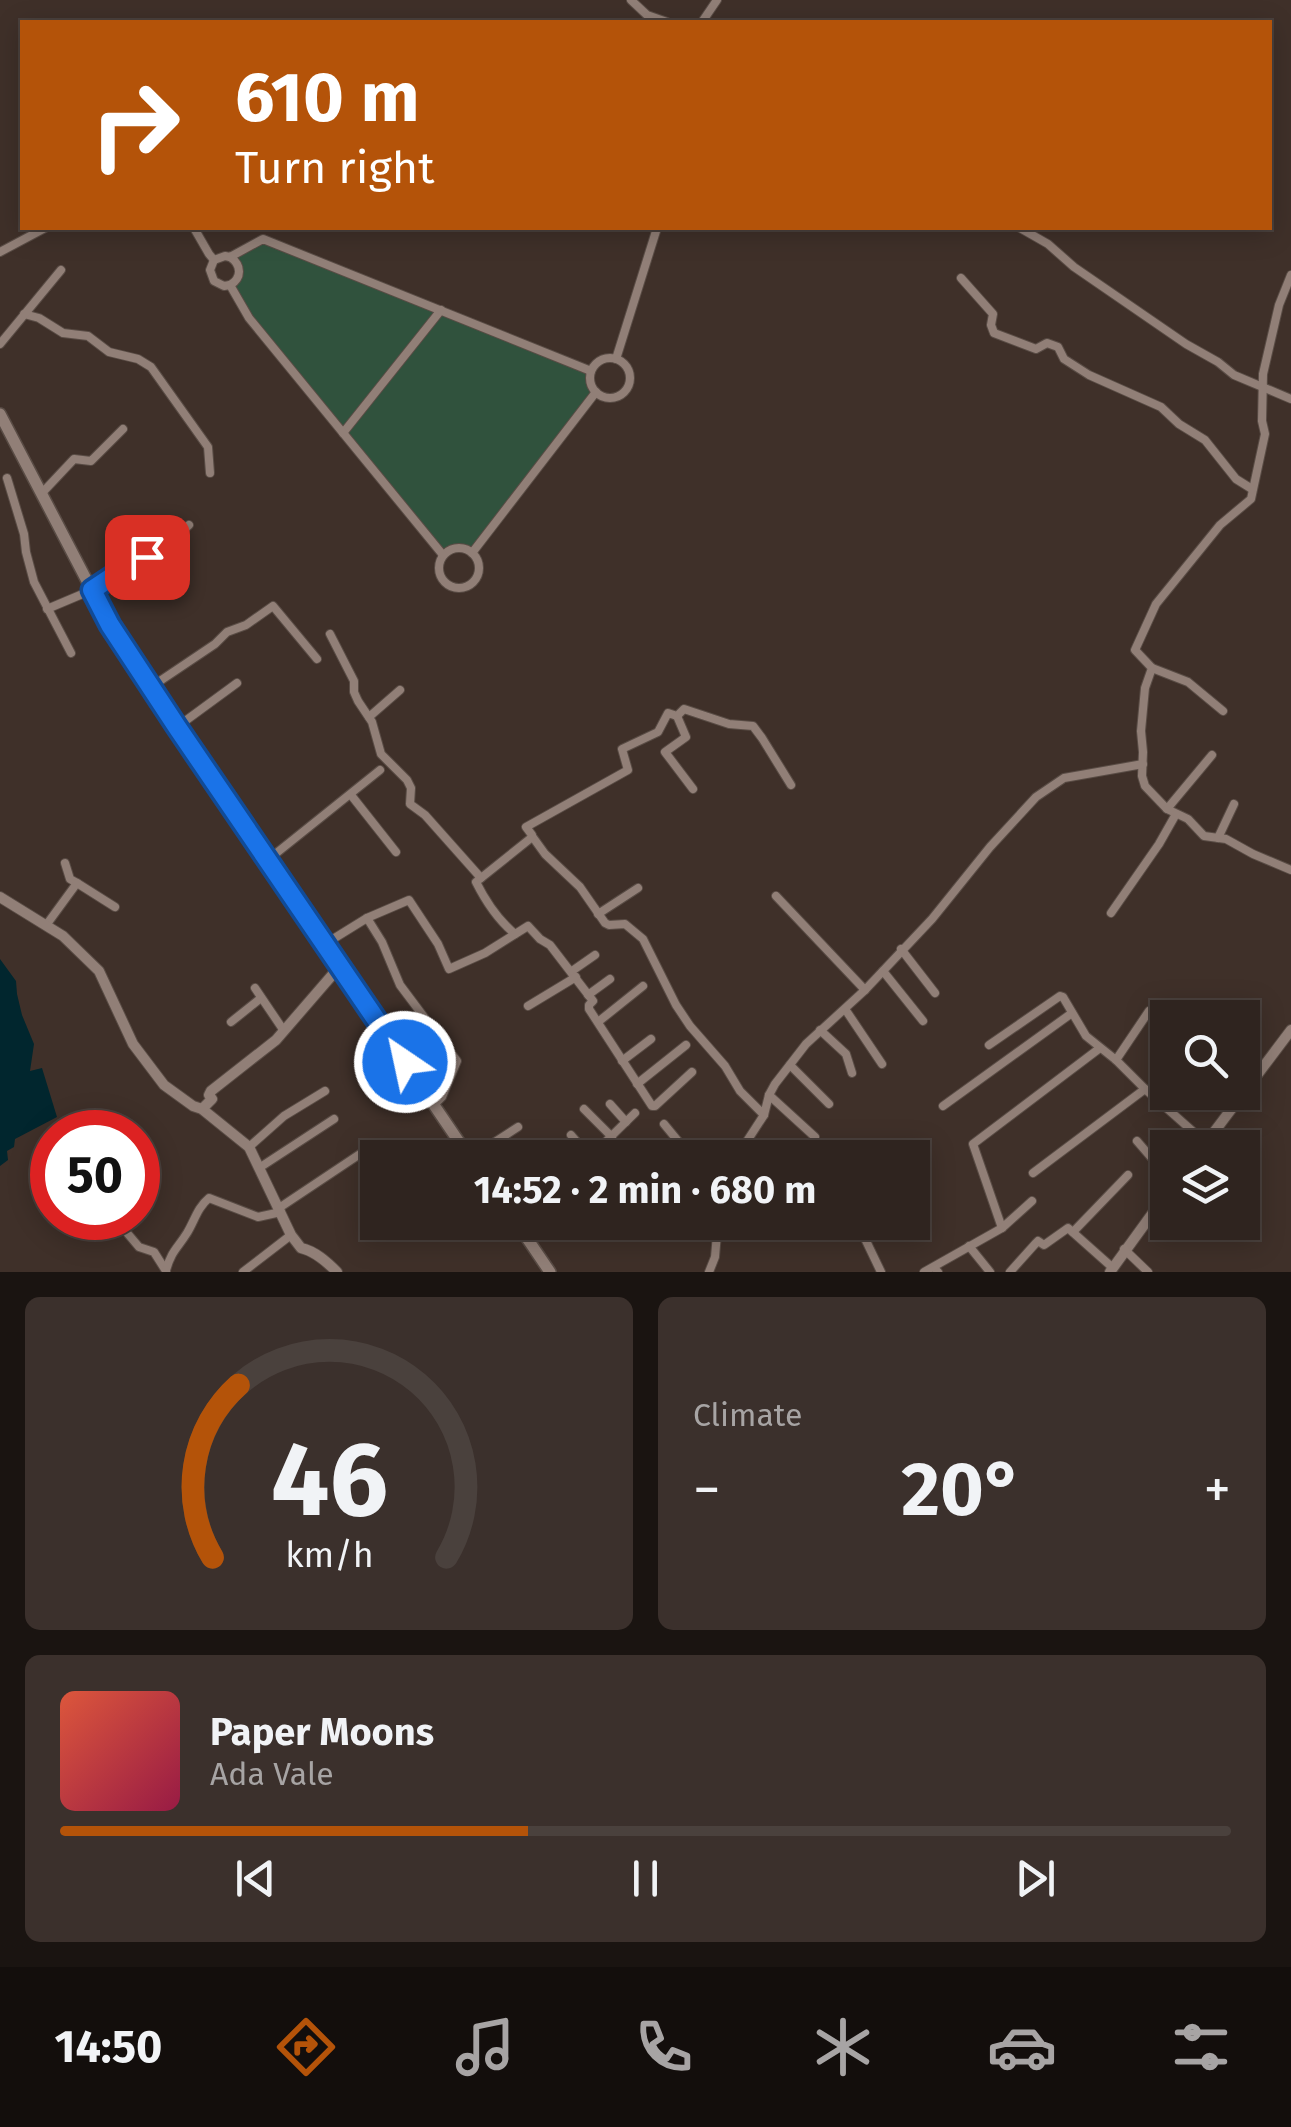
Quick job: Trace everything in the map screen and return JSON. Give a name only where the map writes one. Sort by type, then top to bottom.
[{"type":"main road","points":[[0,414],[110,625],[459,1140]]},
{"type":"main road","points":[[528,1240],[550,1272]]},
{"type":"street","points":[[631,0],[647,15],[661,20]]},
{"type":"street","points":[[0,252],[41,230]]},
{"type":"street","points":[[195,230],[214,260]]},
{"type":"street","points":[[616,359],[657,230]]},
{"type":"street","points":[[1024,230],[1234,375],[1291,399]]},
{"type":"street","points":[[230,257],[263,239],[591,372]]},
{"type":"street","points":[[230,257],[236,260],[240,272],[230,285],[224,286],[214,281],[210,270],[214,260],[230,257]]},
{"type":"street","points":[[0,344],[61,270]]},
{"type":"street","points":[[1223,711],[1188,682],[1152,668],[1136,650],[1156,604],[1220,526],[1251,499],[1265,434],[1262,387],[1279,305],[1291,275]]},
{"type":"street","points":[[961,278],[993,314],[994,333],[1036,348],[1047,343],[1058,347],[1064,359],[1088,374],[1161,407],[1205,440],[1236,479],[1252,489]]},
{"type":"street","points":[[230,285],[249,318],[443,555]]},
{"type":"street","points":[[343,433],[442,310]]},
{"type":"street","points":[[24,314],[63,333],[88,336],[110,352],[138,358],[151,368],[208,447],[210,472]]},
{"type":"street","points":[[616,359],[628,369],[629,384],[625,392],[610,398],[591,386],[591,372],[601,360],[616,359]]},
{"type":"street","points":[[472,553],[596,392]]},
{"type":"street","points":[[42,493],[74,460],[90,461],[123,429]]},
{"type":"street","points":[[7,478],[34,582],[71,654]]},
{"type":"street","points":[[150,560],[189,525]]},
{"type":"street","points":[[457,548],[472,553],[479,566],[468,586],[452,588],[440,578],[438,570],[443,555],[457,548]]},
{"type":"street","points":[[47,609],[92,590],[145,555],[165,580]]},
{"type":"street","points":[[151,687],[227,632],[246,626],[273,606],[316,659]]},
{"type":"street","points":[[330,634],[354,681],[354,692],[369,717],[382,754],[412,788],[410,804],[426,815],[480,878]]},
{"type":"street","points":[[1152,668],[1145,688],[1140,730],[1145,786],[1204,836],[1226,839],[1291,870]]},
{"type":"street","points":[[177,727],[238,682]]},
{"type":"street","points":[[369,717],[400,690]]},
{"type":"street","points":[[677,716],[684,708],[729,724],[753,726],[792,785]]},
{"type":"street","points":[[693,789],[665,752],[686,737],[677,716],[668,713],[658,732],[622,748],[628,770],[526,826],[544,854],[580,888],[604,924],[625,924],[643,938],[690,1026],[764,1116]]},
{"type":"street","points":[[1111,913],[1159,844],[1171,811],[1212,755]]},
{"type":"street","points":[[748,1140],[764,1116],[769,1095],[790,1065],[932,919],[1036,797],[1064,778],[1142,764]]},
{"type":"street","points":[[269,860],[380,770]]},
{"type":"street","points":[[351,794],[396,852]]},
{"type":"street","points":[[1218,838],[1234,804]]},
{"type":"street","points":[[515,934],[484,899],[476,882],[532,836]]},
{"type":"street","points":[[65,863],[70,879],[116,906]]},
{"type":"street","points":[[47,924],[78,883]]},
{"type":"street","points":[[598,914],[638,888]]},
{"type":"street","points":[[776,896],[865,990]]},
{"type":"street","points":[[0,897],[64,936],[99,972],[133,1044],[164,1085],[202,1109],[249,1147],[291,1235],[301,1248],[326,1261],[336,1272]]},
{"type":"street","points":[[326,944],[367,918],[409,900],[438,944],[449,969],[485,954],[528,926],[550,945],[593,1001],[588,1007],[654,1106],[692,1072]]},
{"type":"street","points":[[367,918],[400,985],[457,1060],[442,1097],[434,1105]]},
{"type":"street","points":[[902,949],[934,992]]},
{"type":"street","points":[[528,1006],[574,974],[594,954]]},
{"type":"street","points":[[202,1109],[212,1099],[211,1091],[284,1031],[340,966]]},
{"type":"street","points":[[883,971],[923,1020]]},
{"type":"street","points":[[588,995],[610,979]]},
{"type":"street","points":[[598,1022],[644,986]]},
{"type":"street","points":[[255,988],[284,1031]]},
{"type":"street","points":[[990,1045],[1060,996],[1064,997],[1086,1036],[1188,1130]]},
{"type":"street","points":[[231,1022],[262,998]]},
{"type":"street","points":[[844,1010],[882,1064]]},
{"type":"street","points":[[1116,1060],[1150,1012]]},
{"type":"street","points":[[943,1106],[1072,1013]]},
{"type":"street","points":[[820,1030],[846,1054],[852,1073]]},
{"type":"street","points":[[1215,1130],[1291,1030]]},
{"type":"street","points":[[622,1060],[651,1040]]},
{"type":"street","points":[[637,1084],[686,1045]]},
{"type":"street","points":[[1002,1228],[973,1144],[1100,1048]]},
{"type":"street","points":[[790,1065],[829,1104]]},
{"type":"street","points":[[1033,1173],[1145,1089]]},
{"type":"street","points":[[249,1147],[284,1116],[325,1091]]},
{"type":"street","points":[[769,1095],[815,1136]]},
{"type":"street","points":[[610,1104],[626,1122]]},
{"type":"street","points":[[584,1110],[612,1137]]},
{"type":"street","points":[[609,1140],[634,1113]]},
{"type":"street","points":[[260,1168],[334,1119]]},
{"type":"street","points":[[664,1124],[677,1140]]},
{"type":"street","points":[[498,1140],[518,1127]]},
{"type":"street","points":[[571,1135],[576,1140]]},
{"type":"street","points":[[1137,1142],[1150,1156]]},
{"type":"street","points":[[166,1271],[171,1253],[209,1198],[258,1218],[280,1210],[360,1154]]},
{"type":"street","points":[[1073,1232],[1128,1175]]},
{"type":"street","points":[[924,1272],[1002,1228],[1032,1202]]},
{"type":"street","points":[[1010,1272],[1038,1241],[1048,1244],[1068,1228],[1112,1270],[1150,1215]]},
{"type":"street","points":[[243,1272],[291,1235]]},
{"type":"street","points":[[133,1240],[139,1247],[154,1252],[166,1271]]},
{"type":"street","points":[[709,1272],[716,1240]]},
{"type":"street","points":[[866,1240],[882,1272]]},
{"type":"street","points":[[969,1246],[990,1272]]},
{"type":"street","points":[[1124,1249],[1148,1272]]},
{"type":"green space","points":[[263,239],[591,371],[596,392],[472,553],[457,548],[443,555],[249,318],[230,285],[240,272],[230,257]]},
{"type":"water","points":[[0,959],[16,981],[22,1015],[34,1044],[30,1071],[42,1068],[55,1110],[30,1110],[30,1131],[15,1139],[14,1147],[7,1151],[8,1160],[0,1166]]},
{"type":"route","points":[[147,557],[92,590],[110,625],[177,727],[405,1062]]}]
